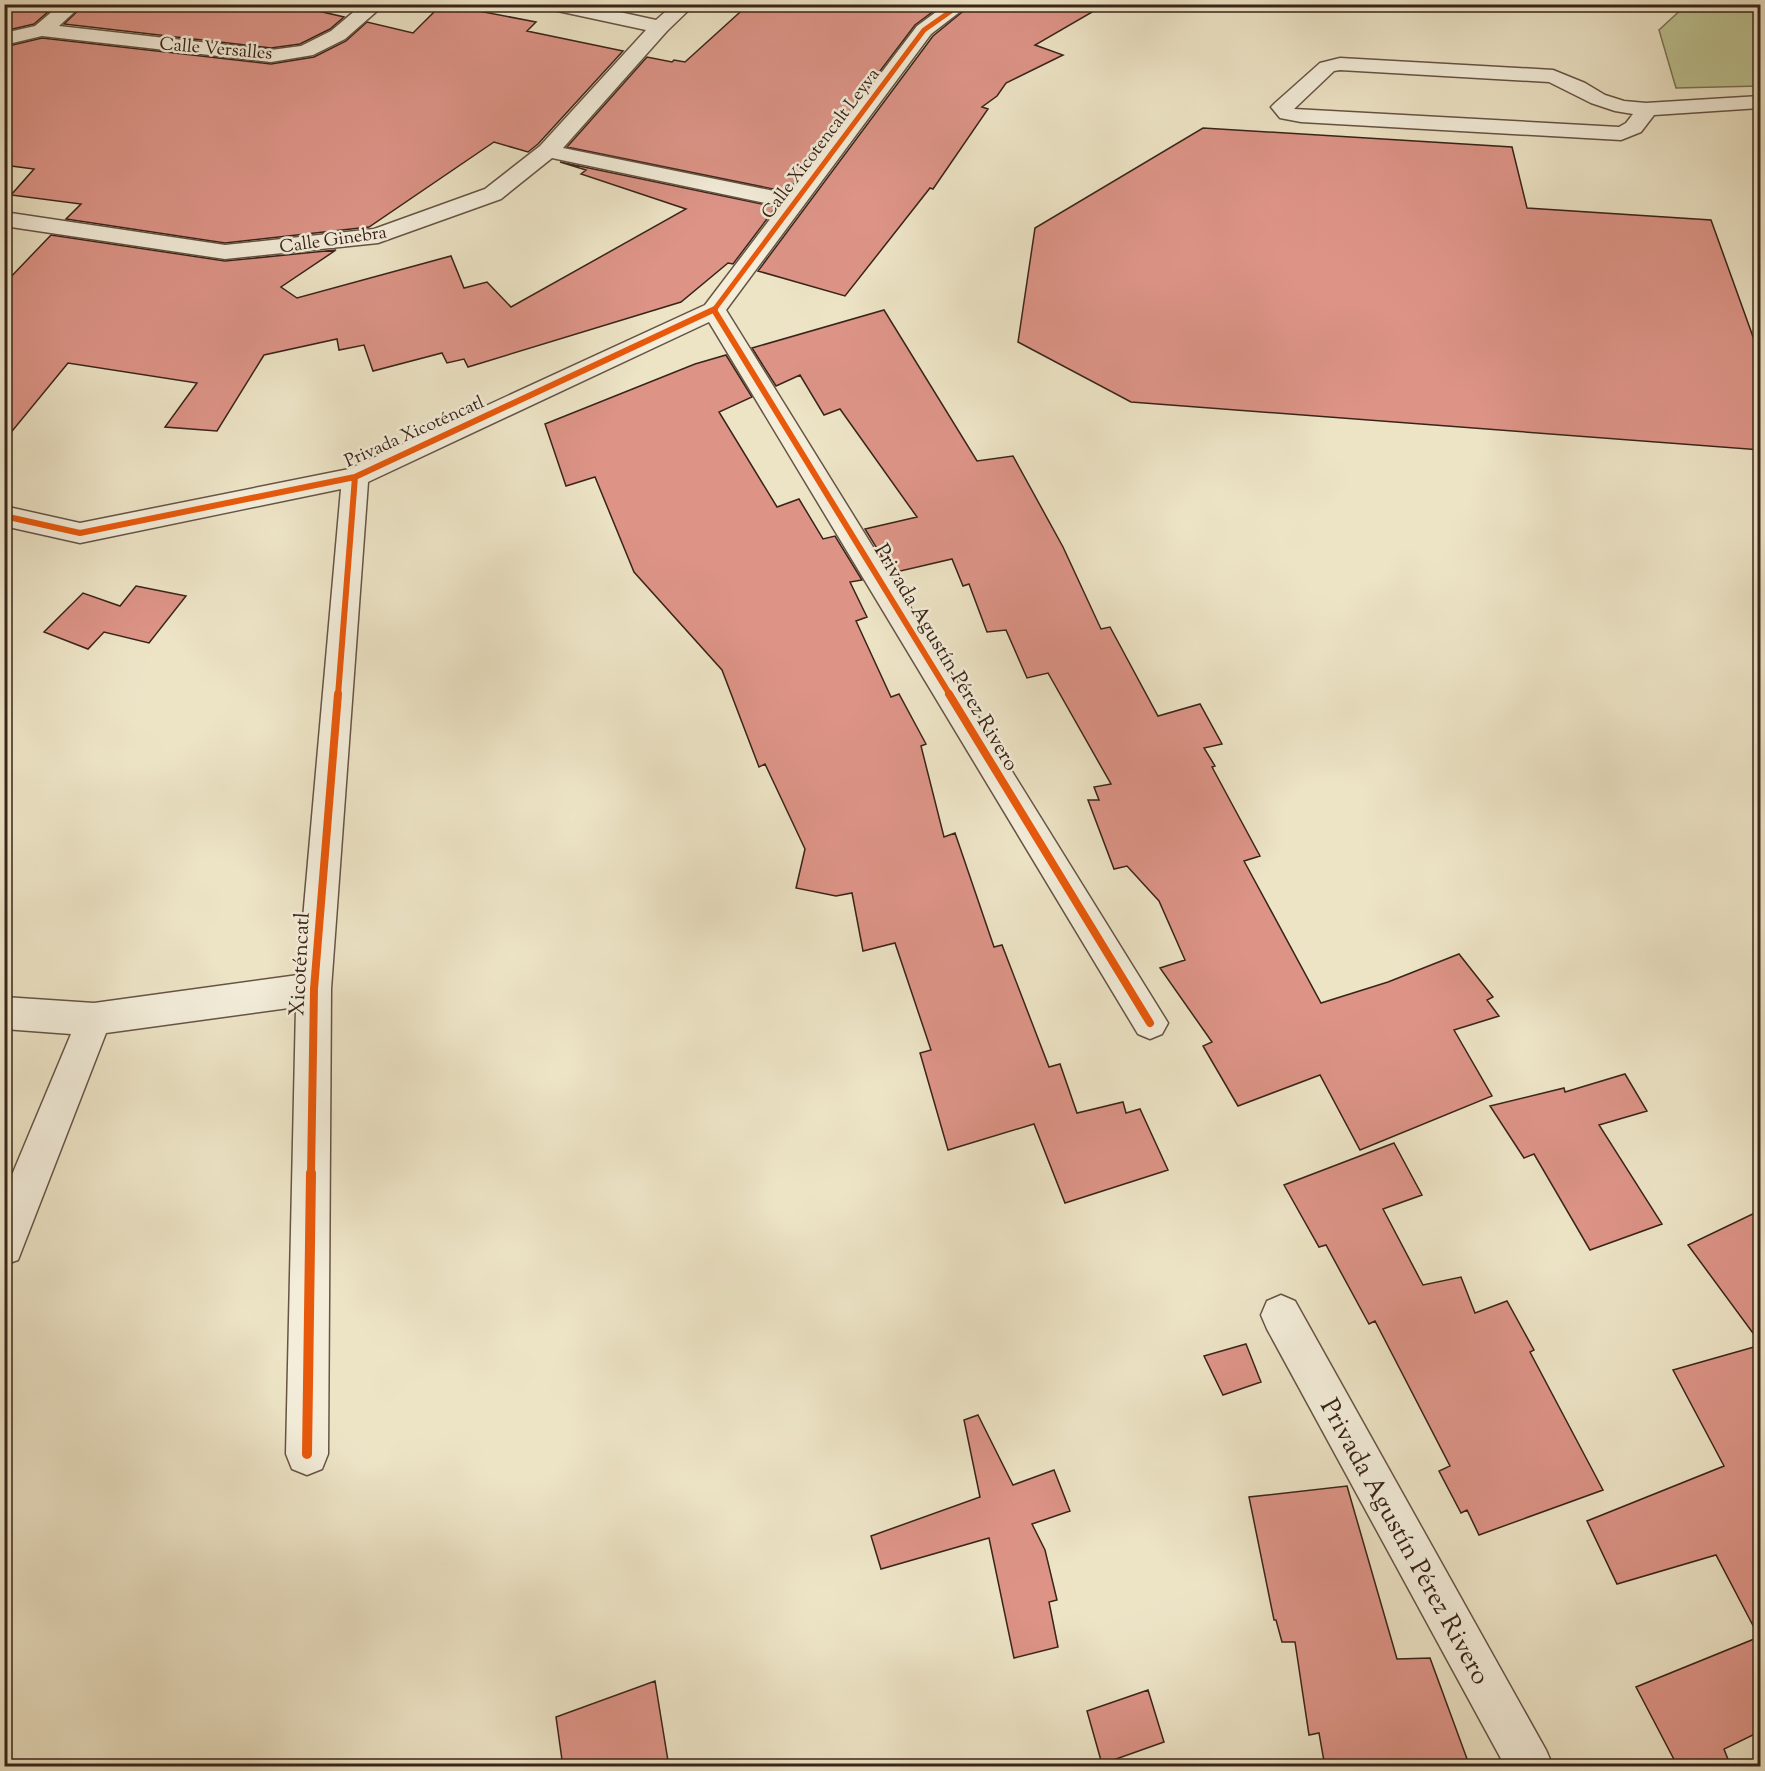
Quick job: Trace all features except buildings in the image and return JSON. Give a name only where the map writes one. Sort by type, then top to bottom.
[{"type":"street","points":[[4,39],[42,30],[74,4]]},
{"type":"street","name":"Calle Versalles","points":[[42,30],[272,56],[306,51],[338,35],[376,4]]},
{"type":"street","points":[[553,4],[660,27]]},
{"type":"street","name":"Calle Ginebra","points":[[4,219],[225,252],[378,236],[493,194],[548,151],[660,27],[686,4]]},
{"type":"street","name":"Calle Xicotencalt Leyva","points":[[714,310],[924,30],[961,4]]},
{"type":"street","points":[[1646,109],[1631,132],[1622,134],[1301,116],[1287,114],[1282,107],[1327,68],[1340,64],[1553,76],[1598,99],[1622,107],[1646,109],[1761,102]]},
{"type":"street","points":[[548,151],[793,202]]},
{"type":"street","name":"Privada Xicoténcatl","points":[[4,516],[80,533],[355,477],[714,310]]},
{"type":"street","name":"Privada Agustín Pérez Rivero","points":[[714,310],[1150,1023]]},
{"type":"street","name":"Xicoténcatl","points":[[307,1454],[314,989],[355,477]]},
{"type":"street","points":[[4,1013],[94,1019],[314,989]]},
{"type":"street","points":[[4,1246],[22,1195],[94,1019]]},
{"type":"street","name":"Privada Agustín Pérez Rivero","points":[[1281,1315],[1530,1767]]},
{"type":"green space","points":[[1686,5],[1760,5],[1760,86],[1676,88],[1659,30]]},
{"type":"cycle path","points":[[4,516],[80,533],[355,477],[714,310],[924,30],[961,4]]},
{"type":"cycle path","points":[[714,310],[1150,1023]]},
{"type":"cycle path","points":[[307,1454],[314,989],[355,477]]}]
